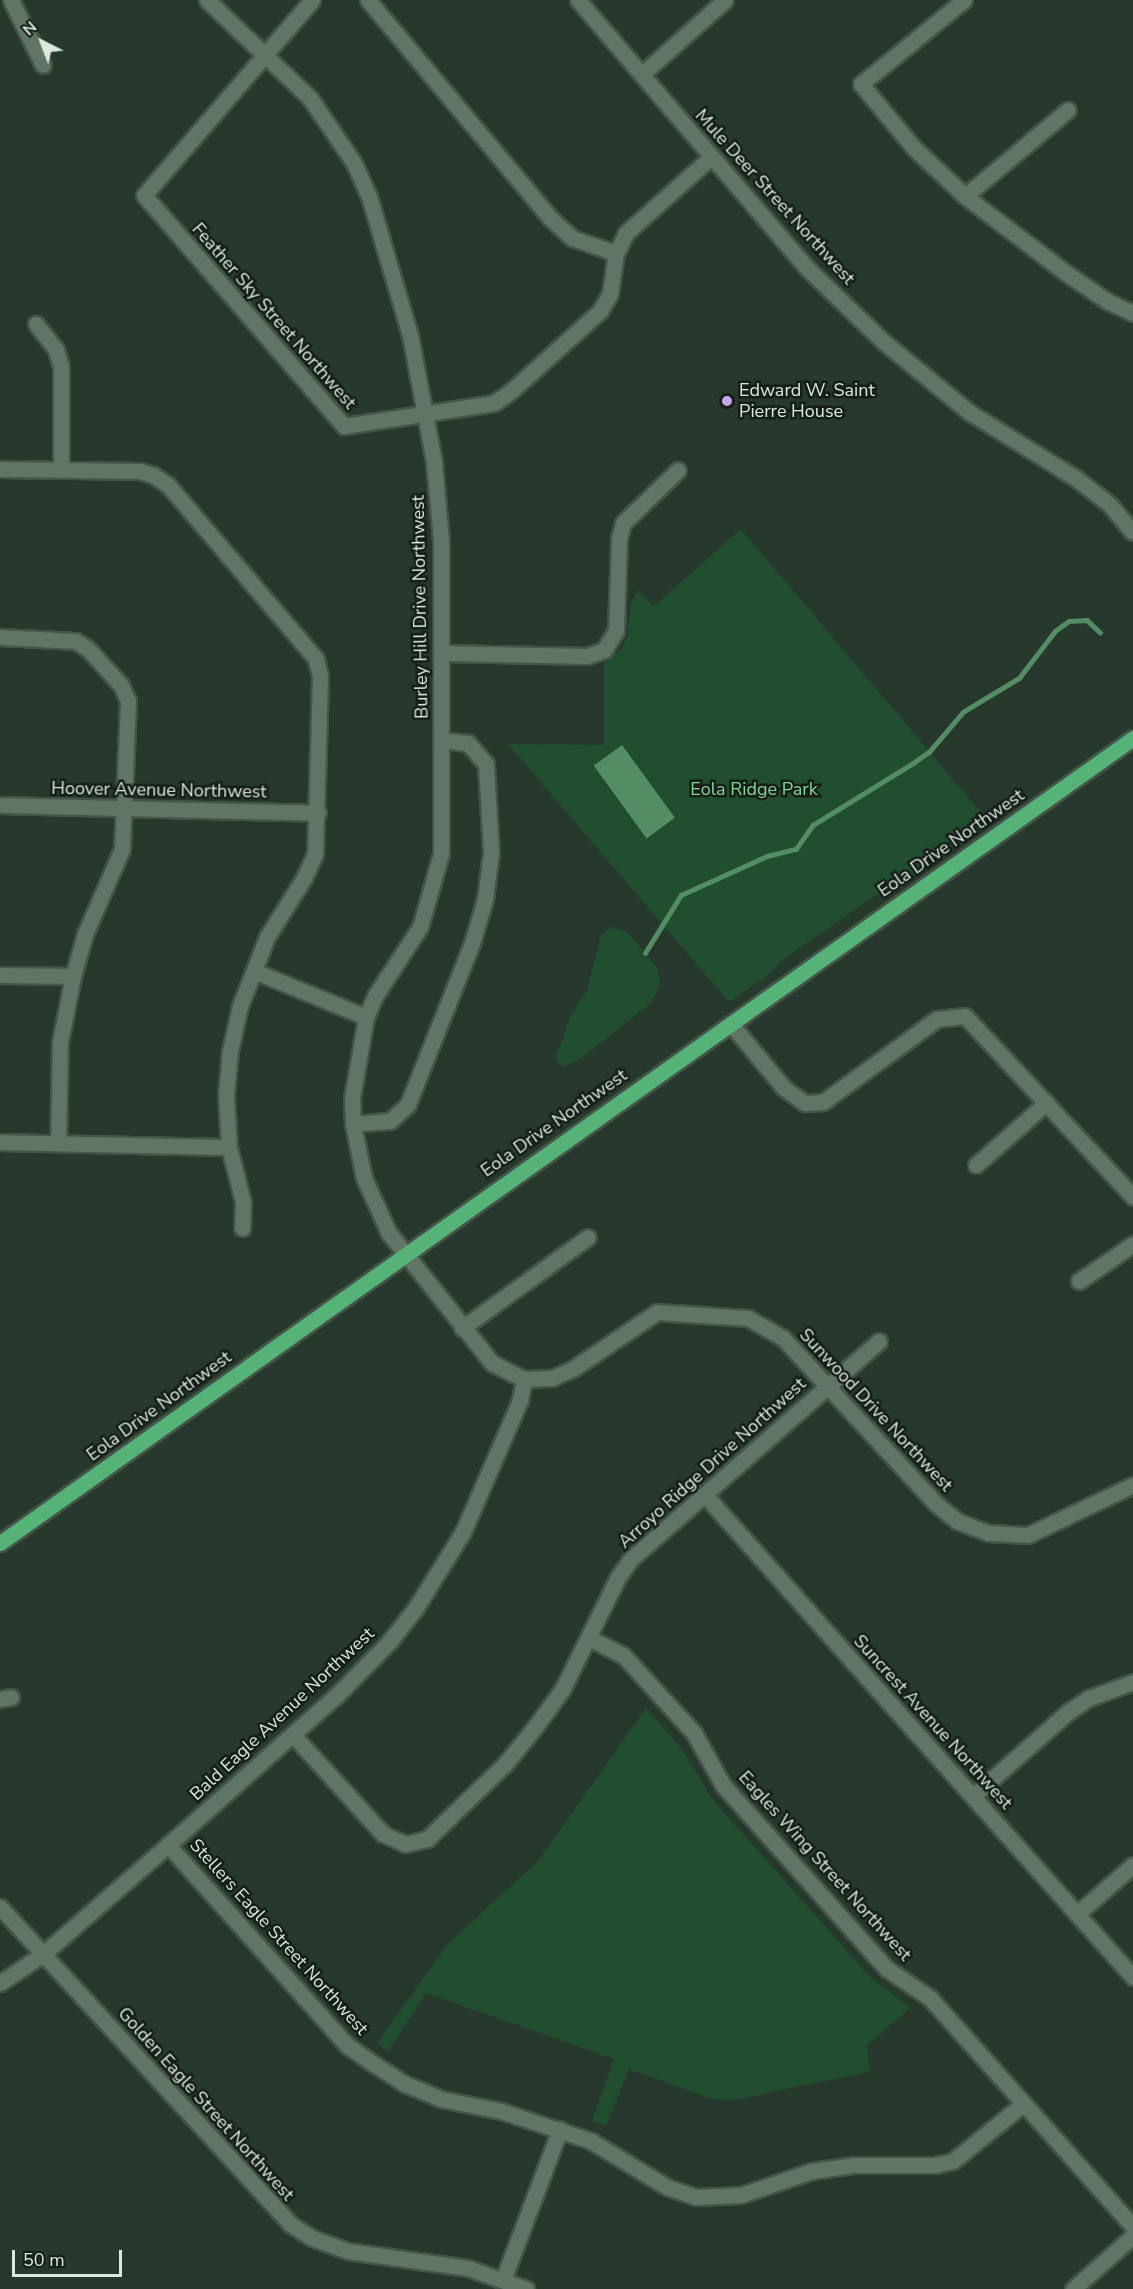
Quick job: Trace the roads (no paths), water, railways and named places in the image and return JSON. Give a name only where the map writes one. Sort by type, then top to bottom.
[{"type":"main road","name":"Eola Drive Northwest","points":[[0,1543],[404,1253],[1133,738]]},
{"type":"street","points":[[11,0],[43,64]]},
{"type":"street","name":"Burley Hill Drive Northwest","points":[[207,0],[265,54],[326,118],[369,196],[410,335],[427,416],[439,504],[443,652],[441,854],[436,879],[420,927],[375,996],[366,1017],[355,1070],[353,1124],[364,1178],[383,1222],[404,1253]]},
{"type":"street","points":[[265,54],[312,0]]},
{"type":"street","points":[[368,0],[550,218],[572,237],[615,253],[633,225],[711,157]]},
{"type":"street","name":"Mule Deer Street Northwest","points":[[578,0],[807,268],[884,342],[969,412],[1077,479],[1133,531]]},
{"type":"street","points":[[642,74],[725,0]]},
{"type":"street","points":[[964,0],[861,84],[914,148],[965,196],[1066,273],[1107,301],[1133,314]]},
{"type":"street","name":"Feather Sky Street Northwest","points":[[265,54],[144,195],[338,422],[354,427],[494,403],[510,392],[600,311],[610,294],[615,253]]},
{"type":"street","points":[[965,196],[1068,110]]},
{"type":"street","points":[[36,324],[56,350],[61,366],[61,469]]},
{"type":"street","points":[[0,469],[140,471],[168,485],[316,659],[320,677],[318,813],[315,854],[304,878],[267,937],[254,971],[230,1051],[226,1095],[229,1147],[243,1202],[242,1228]]},
{"type":"street","points":[[443,652],[587,656],[604,650],[616,631],[619,539],[623,523],[678,470]]},
{"type":"street","points":[[0,637],[76,641],[121,685],[128,701],[126,808],[122,849],[86,934],[73,976],[60,1042],[58,1143]]},
{"type":"street","points":[[353,1124],[390,1120],[408,1104],[472,943],[485,899],[491,852],[486,764],[468,743],[441,740]]},
{"type":"street","name":"Hoover Avenue Northwest","points":[[0,805],[318,813]]},
{"type":"street","points":[[254,971],[366,1017]]},
{"type":"street","points":[[0,975],[73,976]]},
{"type":"street","points":[[731,1024],[784,1088],[805,1103],[823,1101],[937,1019],[965,1016],[1133,1197]]},
{"type":"street","points":[[976,1165],[1046,1103]]},
{"type":"street","points":[[0,1142],[229,1147]]},
{"type":"street","points":[[462,1328],[588,1237]]},
{"type":"street","points":[[1079,1281],[1133,1244]]},
{"type":"street","points":[[404,1253],[492,1363],[524,1379]]},
{"type":"street","name":"Sunwood Drive Northwest","points":[[524,1379],[552,1378],[574,1368],[648,1315],[675,1311],[759,1322],[783,1338],[935,1503],[957,1521],[988,1533],[1028,1535],[1133,1485]]},
{"type":"street","name":"Arroyo Ridge Drive Northwest","points":[[293,1735],[383,1834],[405,1844],[427,1839],[505,1764],[562,1690],[618,1577],[631,1559],[879,1341]]},
{"type":"street","name":"Bald Eagle Avenue Northwest","points":[[0,1983],[43,1954],[168,1845],[293,1735],[389,1642],[444,1565],[483,1490],[520,1400],[524,1379]]},
{"type":"street","name":"Suncrest Avenue Northwest","points":[[704,1494],[1133,1977]]},
{"type":"street","name":"Eagles Wing Street Northwest","points":[[589,1638],[623,1654],[694,1733],[723,1785],[770,1838],[887,1969],[930,1998],[1133,2227]]},
{"type":"street","points":[[973,1796],[1068,1712],[1089,1698],[1133,1682]]},
{"type":"street","name":"Stellers Eagle Street Northwest","points":[[168,1845],[348,2046],[403,2083],[441,2099],[501,2111],[591,2141],[667,2187],[696,2197],[741,2195],[812,2171],[953,2161],[1023,2104]]},
{"type":"street","points":[[1077,1914],[1133,1864]]},
{"type":"street","name":"Golden Eagle Street Northwest","points":[[0,1907],[290,2223],[312,2238],[348,2252],[430,2261],[503,2280],[526,2289]]},
{"type":"street","points":[[503,2280],[560,2129]]},
{"type":"street","points":[[1073,2289],[1133,2236]]},
{"type":"waterway","points":[[645,953],[681,895],[767,856],[796,849],[813,825],[929,752],[963,712],[1019,678],[1055,631],[1069,621],[1087,620],[1100,632]]},
{"type":"place","name":"Edward W. Saint Pierre House","points":[[727,401]]},
{"type":"park label","name":"Eola Ridge Park","points":[[754,789]]}]
